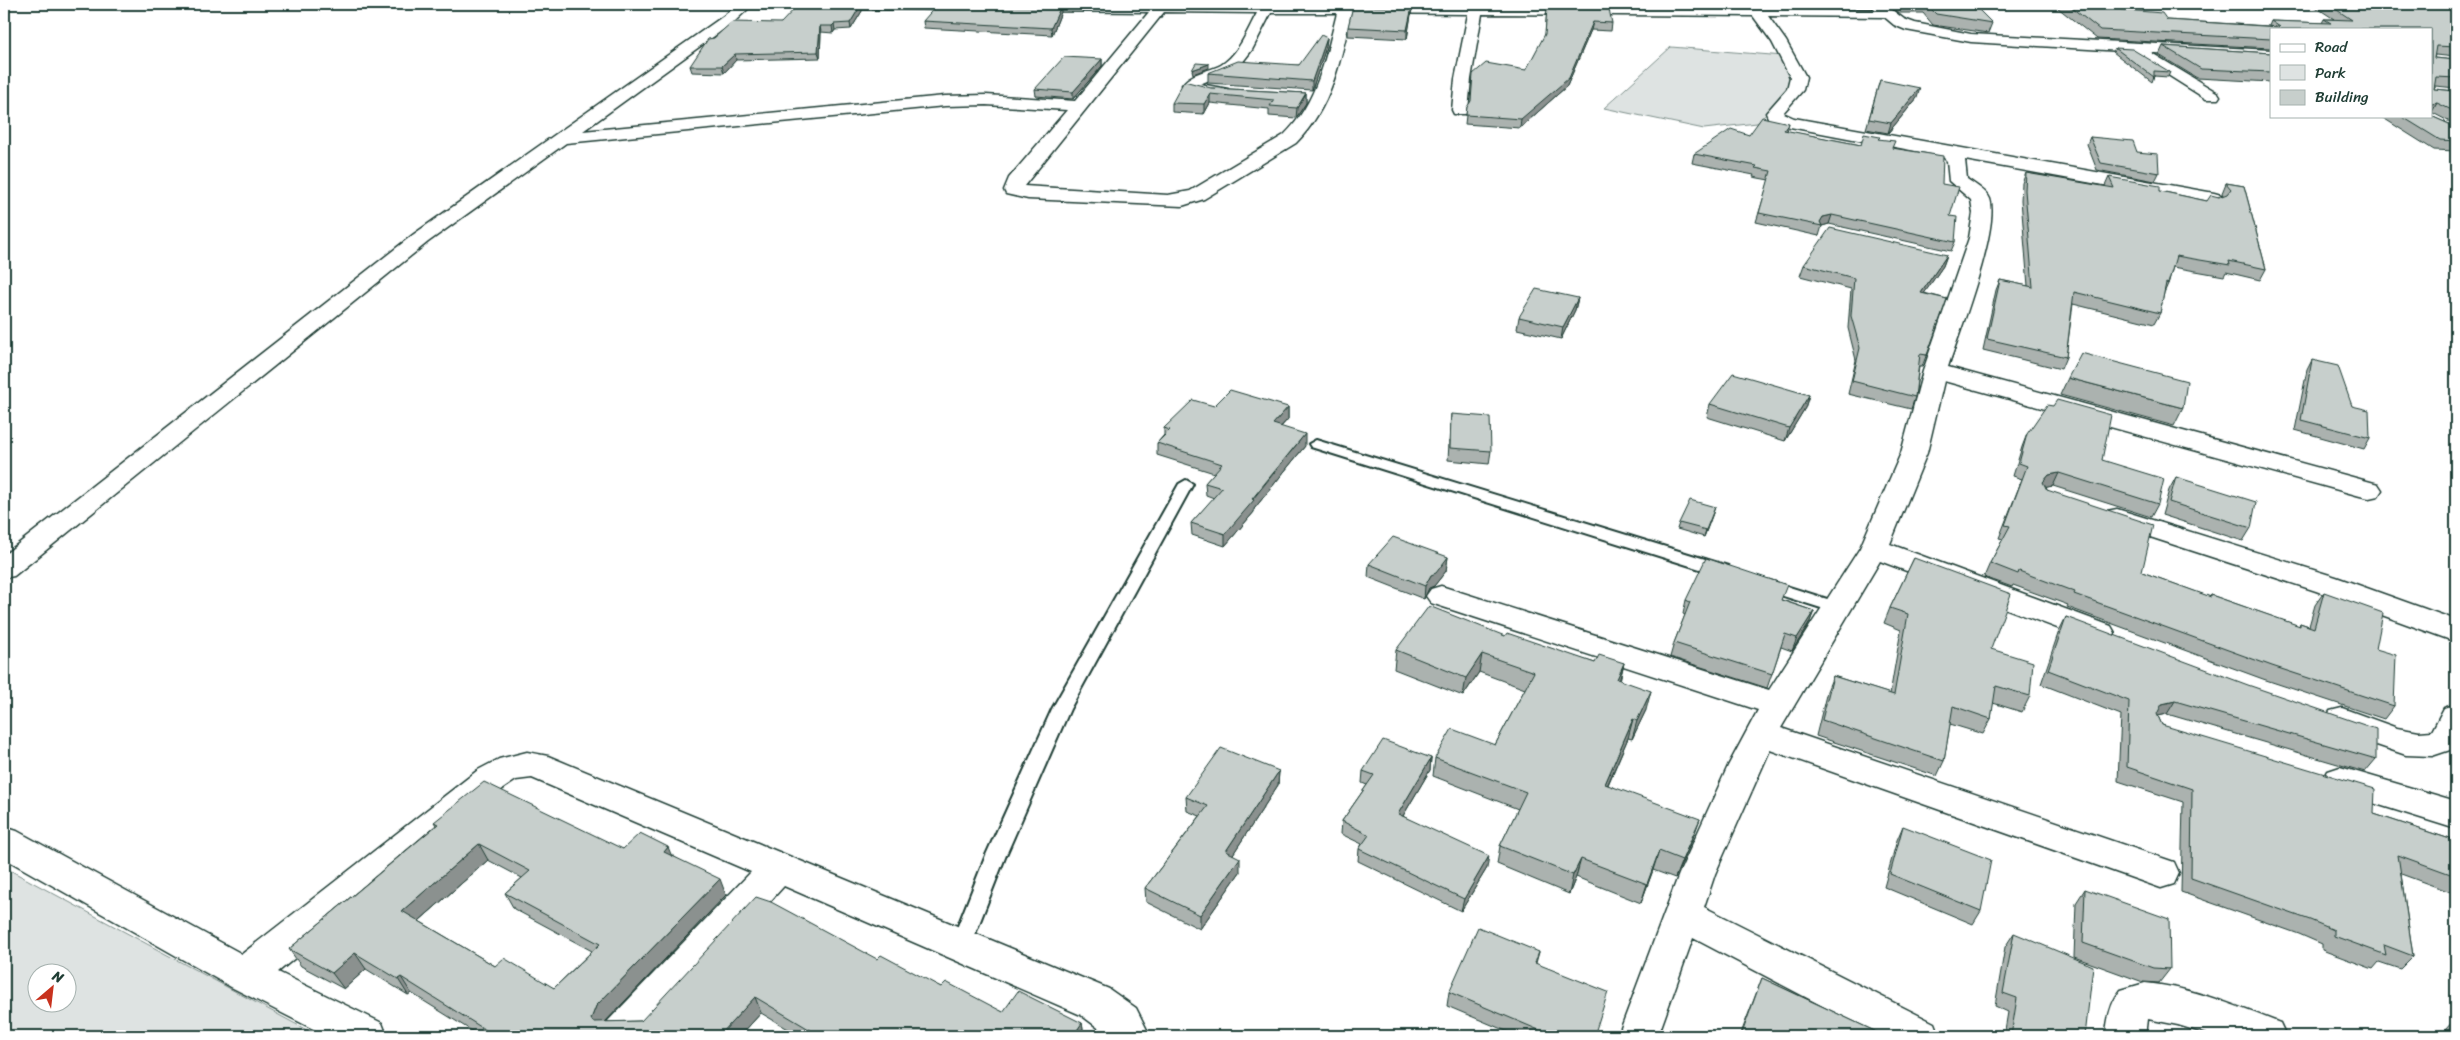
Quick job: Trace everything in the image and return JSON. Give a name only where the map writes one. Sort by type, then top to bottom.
[{"type":"street","points":[[4,569],[414,244],[559,138],[730,18],[745,4],[983,5]]},
{"type":"street","points":[[1008,7],[1160,8],[1236,6],[1266,8],[1311,6],[1345,8],[1451,6],[1476,9],[1576,7],[1757,12],[1881,8],[1911,27],[1971,38],[2270,55]]},
{"type":"street","points":[[1160,8],[1016,182],[1013,190],[1028,193],[1168,201],[1188,198],[1290,139],[1303,128],[1318,97],[1330,65],[1345,8]]},
{"type":"street","points":[[1241,93],[1198,90],[1190,85],[1194,80],[1225,69],[1237,60],[1266,8]]},
{"type":"street","points":[[1460,110],[1463,79],[1476,9]]},
{"type":"street","points":[[1757,12],[1780,41],[1798,77],[1795,90],[1774,113],[1775,116],[1790,122],[2214,200]]},
{"type":"street","points":[[2135,48],[2212,96]]},
{"type":"street","points":[[1299,96],[1318,97]]},
{"type":"street","points":[[559,138],[945,101],[986,100],[1080,106]]},
{"type":"street","points":[[1638,1036],[1682,914],[1720,820],[1777,704],[1874,548],[1914,452],[1960,262],[1979,238],[1982,205],[1980,198],[1958,181],[1956,158],[1948,152]]},
{"type":"street","points":[[1935,371],[2369,490]]},
{"type":"street","points":[[2097,510],[2326,584],[2426,619],[2456,632]]},
{"type":"street","points":[[1874,548],[2131,644]]},
{"type":"street","points":[[1441,596],[1777,704]]},
{"type":"street","points":[[2317,711],[2393,737],[2426,745],[2444,740],[2454,725],[2456,716]]},
{"type":"street","points":[[1761,734],[2161,873]]},
{"type":"street","points":[[245,975],[499,773],[515,765],[536,765],[1095,1002],[1122,1021],[1130,1036]]},
{"type":"street","points":[[2306,770],[2456,815]]},
{"type":"street","points":[[4,841],[245,975],[367,1036]]},
{"type":"street","points":[[621,1036],[778,868]]},
{"type":"street","points":[[1682,914],[1919,1036]]},
{"type":"street","points":[[2126,1036],[2130,1010],[2134,1004],[2141,1000],[2182,1007],[2265,1036]]},
{"type":"lane","points":[[1316,444],[1737,575]]},
{"type":"lane","points":[[961,946],[996,855],[1061,709],[1186,484]]},
{"type":"lane","points":[[1755,581],[1837,608]]},
{"type":"green space","points":[[1671,47],[1784,56],[1789,78],[1785,96],[1757,123],[1704,129],[1604,108]]},
{"type":"green space","points":[[4,867],[318,1036],[4,1036]]},
{"type":"building","points":[[799,4],[861,5],[850,23],[820,26],[818,52],[735,54],[722,66],[690,66],[708,39],[714,38],[732,22],[781,23]]},
{"type":"building","points":[[1926,4],[1973,4],[1992,23],[1936,14]]},
{"type":"building","points":[[2067,4],[2107,4],[2114,9],[2162,13],[2167,20],[2280,27],[2271,21],[2331,23],[2324,19],[2352,20],[2328,4],[2439,4],[2456,11],[2456,47],[2436,46],[2434,58],[2456,60],[2456,78],[2436,77],[2434,89],[2456,91],[2456,112],[2437,103],[2432,104],[2432,28],[2270,28],[2270,39],[2100,30]]},
{"type":"building","points":[[937,5],[1061,6],[1051,28],[923,21]]},
{"type":"building","points":[[1353,6],[1412,7],[1407,30],[1348,27]]},
{"type":"building","points":[[1547,8],[1609,9],[1612,23],[1593,22],[1569,78],[1521,119],[1466,115],[1467,107],[1471,101],[1473,74],[1486,63],[1526,70],[1545,34]]},
{"type":"building","points":[[1321,35],[1327,38],[1312,81],[1208,73],[1238,61],[1299,65]]},
{"type":"building","points":[[2163,46],[2270,53],[2270,72],[2201,69]]},
{"type":"building","points":[[2115,48],[2132,49],[2170,72],[2154,71],[2154,77]]},
{"type":"building","points":[[1064,57],[1102,59],[1073,92],[1035,89]]},
{"type":"building","points":[[1196,63],[1209,64],[1192,70]]},
{"type":"building","points":[[1880,80],[1920,88],[1891,123],[1869,119]]},
{"type":"building","points":[[1184,81],[1211,88],[1306,93],[1297,108],[1270,106],[1274,100],[1210,94],[1204,104],[1172,103]]},
{"type":"building","points":[[2432,116],[2456,127],[2456,141],[2440,140],[2404,118],[2432,118]]},
{"type":"building","points":[[1762,117],[1789,123],[1784,130],[1861,145],[1864,134],[1880,137],[1878,139],[1895,141],[1892,148],[1943,156],[1942,184],[1959,187],[1950,216],[1957,217],[1955,242],[1832,215],[1823,217],[1820,222],[1822,226],[1759,213],[1771,171],[1755,168],[1757,166],[1694,154],[1731,129],[1749,135]]},
{"type":"building","points":[[2090,137],[2133,141],[2137,152],[2158,154],[2159,173],[2101,163]]},
{"type":"building","points":[[2026,173],[2114,188],[2109,177],[2160,186],[2160,191],[2207,201],[2211,195],[2219,197],[2227,194],[2231,189],[2226,183],[2244,186],[2266,269],[2229,261],[2230,265],[2176,256],[2168,284],[2166,283],[2160,313],[2074,292],[2066,357],[1987,339],[2000,280],[2033,287],[2025,190]]},
{"type":"building","points":[[1830,228],[1947,255],[1921,293],[1947,299],[1927,355],[1920,354],[1915,397],[1852,381],[1860,348],[1851,316],[1854,278],[1804,265]]},
{"type":"building","points":[[1536,289],[1578,298],[1563,327],[1519,317]]},
{"type":"building","points":[[2081,353],[2187,381],[2183,408],[2068,378]]},
{"type":"building","points":[[2312,360],[2338,366],[2352,406],[2369,410],[2370,438],[2301,420]]},
{"type":"building","points":[[1733,373],[1809,395],[1789,428],[1710,404]]},
{"type":"building","points":[[1230,390],[1288,407],[1273,424],[1305,434],[1225,534],[1191,523],[1222,488],[1205,483],[1222,464],[1157,443],[1170,430],[1164,428],[1193,400],[1214,406]]},
{"type":"building","points":[[2057,400],[2111,415],[2102,460],[2164,479],[2158,504],[2059,473],[2049,475],[2043,482],[2047,490],[2153,525],[2142,572],[2300,626],[2300,623],[2314,628],[2324,592],[2383,613],[2376,649],[2396,655],[2394,706],[2272,666],[2074,594],[2075,592],[2019,571],[2018,574],[1990,563],[2010,526],[2005,525],[2027,466],[2019,463],[2027,434],[2047,405],[2053,406]]},
{"type":"building","points":[[1451,414],[1490,417],[1491,451],[1450,448]]},
{"type":"building","points":[[2176,477],[2256,502],[2251,528],[2169,502]]},
{"type":"building","points":[[1690,500],[1715,507],[1706,530],[1679,523]]},
{"type":"building","points":[[1393,537],[1448,557],[1436,573],[1431,575],[1425,586],[1369,564]]},
{"type":"building","points":[[1706,558],[1787,585],[1781,600],[1814,611],[1797,638],[1785,634],[1772,674],[1674,643],[1690,602],[1686,600]]},
{"type":"building","points":[[1914,558],[2011,594],[1991,649],[2033,662],[2030,696],[1996,686],[1991,719],[1953,706],[1944,761],[1822,720],[1833,676],[1894,695],[1908,614],[1890,608]]},
{"type":"building","points":[[1429,606],[1505,636],[1507,633],[1595,663],[1599,655],[1624,663],[1617,679],[1651,691],[1637,721],[1633,719],[1605,784],[1700,819],[1682,860],[1659,851],[1647,884],[1581,859],[1573,875],[1500,846],[1526,792],[1435,758],[1452,729],[1495,745],[1534,672],[1482,654],[1466,678],[1396,650]]},
{"type":"building","points":[[2066,617],[2248,685],[2376,729],[2376,759],[2175,701],[2162,704],[2157,714],[2162,725],[2375,789],[2374,814],[2456,841],[2456,876],[2398,855],[2413,956],[2384,945],[2386,955],[2334,936],[2334,930],[2310,920],[2191,878],[2192,789],[2127,767],[2129,701],[2048,670]]},
{"type":"building","points":[[1383,740],[1431,758],[1398,814],[1489,856],[1464,899],[1359,849],[1369,835],[1342,821],[1374,775],[1363,771]]},
{"type":"building","points":[[1221,748],[1279,771],[1226,851],[1240,858],[1200,915],[1145,888],[1208,806],[1186,797]]},
{"type":"building","points":[[484,782],[623,849],[640,833],[668,847],[664,852],[720,879],[596,1006],[591,1019],[593,1022],[641,1021],[756,897],[771,902],[877,959],[881,955],[941,987],[946,982],[1003,1012],[1018,991],[1082,1023],[1073,1036],[811,1036],[814,1032],[755,997],[719,1036],[503,1036],[495,1031],[492,1034],[401,977],[398,979],[355,953],[332,973],[289,949],[438,824],[434,822]],"holes":[[[479,844],[530,871],[505,893],[600,944],[554,988],[504,958],[495,966],[402,911]]]},
{"type":"building","points":[[1903,826],[1991,860],[1981,911],[1890,874]]},
{"type":"building","points":[[2085,889],[2169,919],[2170,969],[2153,968],[2083,943]]},
{"type":"building","points":[[1478,927],[1539,952],[1535,963],[1608,992],[1594,1036],[1553,1036],[1449,992]]},
{"type":"building","points":[[2014,933],[2093,966],[2085,1036],[2011,1036],[2017,998],[2003,993]]},
{"type":"building","points":[[1762,978],[1885,1036],[1741,1036]]}]
